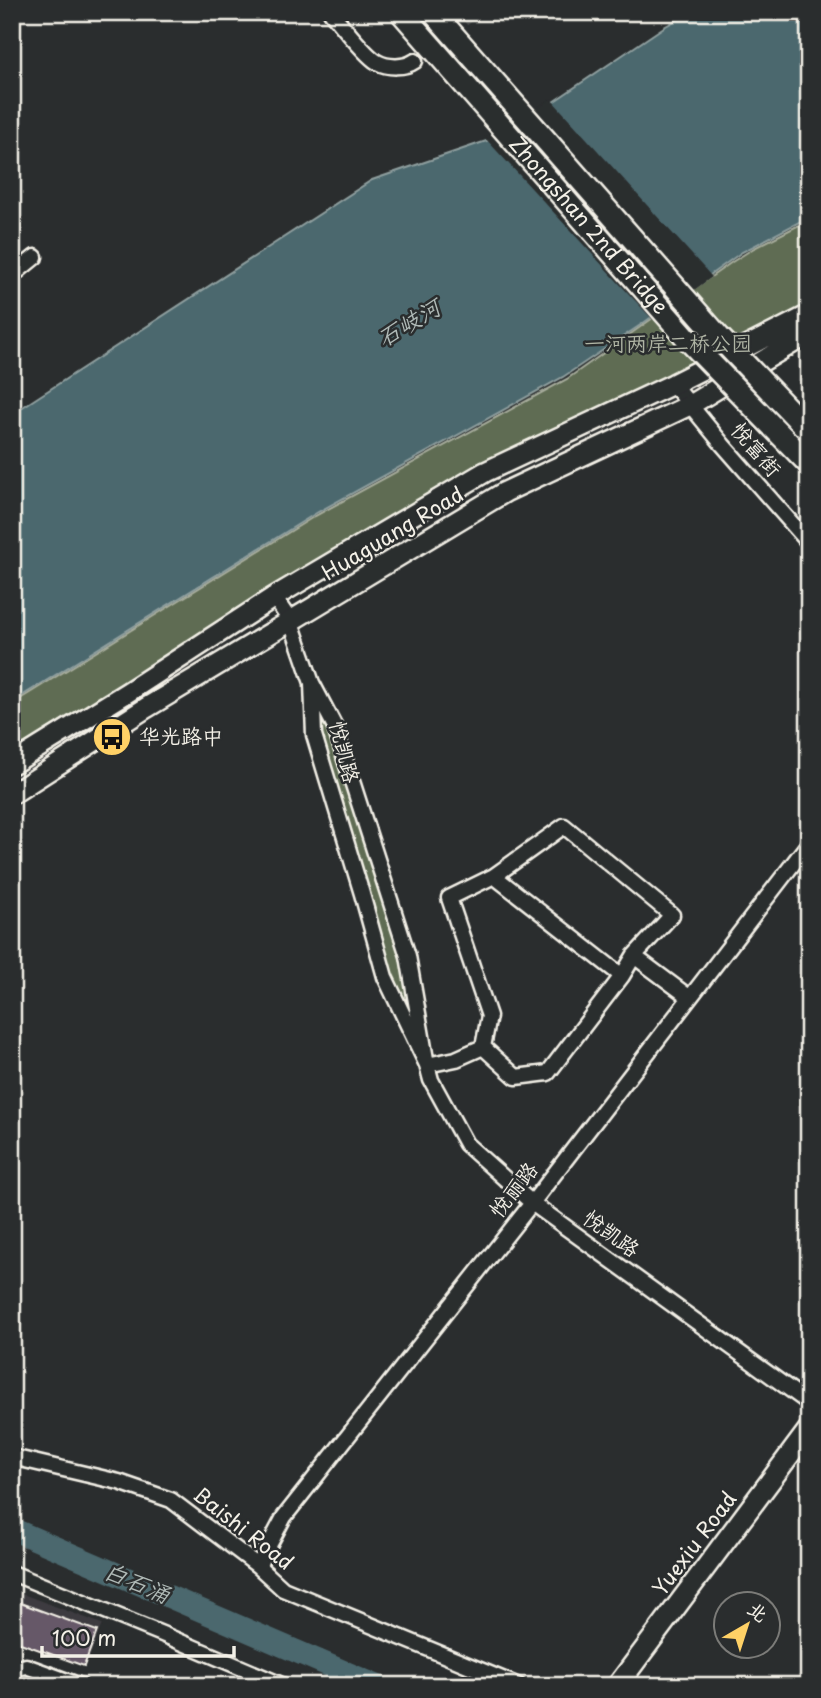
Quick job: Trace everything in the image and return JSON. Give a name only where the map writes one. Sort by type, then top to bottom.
[{"type":"highway","name":"Zhongshan 2nd Bridge","points":[[401,12],[692,344],[809,464]]},
{"type":"highway","name":"Zhongshan 2nd Bridge","points":[[433,12],[719,337],[809,430]]},
{"type":"main road","name":"Huaguang Road","points":[[12,764],[274,597],[485,471],[808,319]]},
{"type":"main road","name":"Huaguang Road","points":[[12,794],[146,708],[505,492],[690,405],[794,342],[809,336]]},
{"type":"main road","name":"Yuexiu Road","points":[[617,1686],[809,1429]]},
{"type":"street","points":[[331,12],[377,61],[396,66],[409,65],[415,61]]},
{"type":"street","points":[[13,275],[35,257]]},
{"type":"street","name":"悦富街","points":[[673,384],[809,543]]},
{"type":"street","name":"悦凯路","points":[[274,597],[291,622],[312,683],[334,725],[408,956],[427,1065]]},
{"type":"street","name":"悦凯路","points":[[312,683],[314,735],[385,976],[432,1080],[466,1144],[532,1203],[809,1403]]},
{"type":"street","points":[[564,826],[672,915],[634,956],[622,976],[548,1073],[516,1077],[483,1047],[489,1016],[449,898],[494,876],[564,826]]},
{"type":"street","name":"悦丽路","points":[[258,1566],[284,1517],[532,1203],[809,843]]},
{"type":"street","points":[[494,876],[622,976]]},
{"type":"street","points":[[634,956],[689,997]]},
{"type":"street","points":[[427,1065],[456,1059],[483,1047]]},
{"type":"street","name":"Baishi Road","points":[[12,1457],[119,1482],[172,1500],[258,1566],[283,1589],[519,1686]]},
{"type":"street","points":[[12,1573],[284,1686]]},
{"type":"street","points":[[12,1669],[26,1666],[81,1686]]},
{"type":"shaded area","points":[[12,1590],[102,1624],[89,1658],[12,1630]]},
{"type":"green space","name":"一河两岸二桥公园","points":[[809,220],[809,307],[512,454],[55,735],[12,752],[12,704],[315,516],[567,379],[732,262]]},
{"type":"green space","points":[[321,706],[404,965],[411,994],[409,1011],[388,970],[317,730]]},
{"type":"water","name":"石岐河","points":[[691,12],[809,12],[809,217],[742,252],[563,377],[318,512],[12,702],[12,414],[372,180],[504,135],[664,27]]},
{"type":"pier","points":[[551,99],[712,277],[653,320],[485,138],[503,132]]},
{"type":"building","points":[[12,1600],[97,1631],[84,1666],[12,1640]]},
{"type":"waterway","name":"白石涌","points":[[12,1529],[377,1686]]},
{"type":"tunnel","points":[[415,61],[472,12]]},
{"type":"place","name":"华光路中","points":[[112,737]]}]
